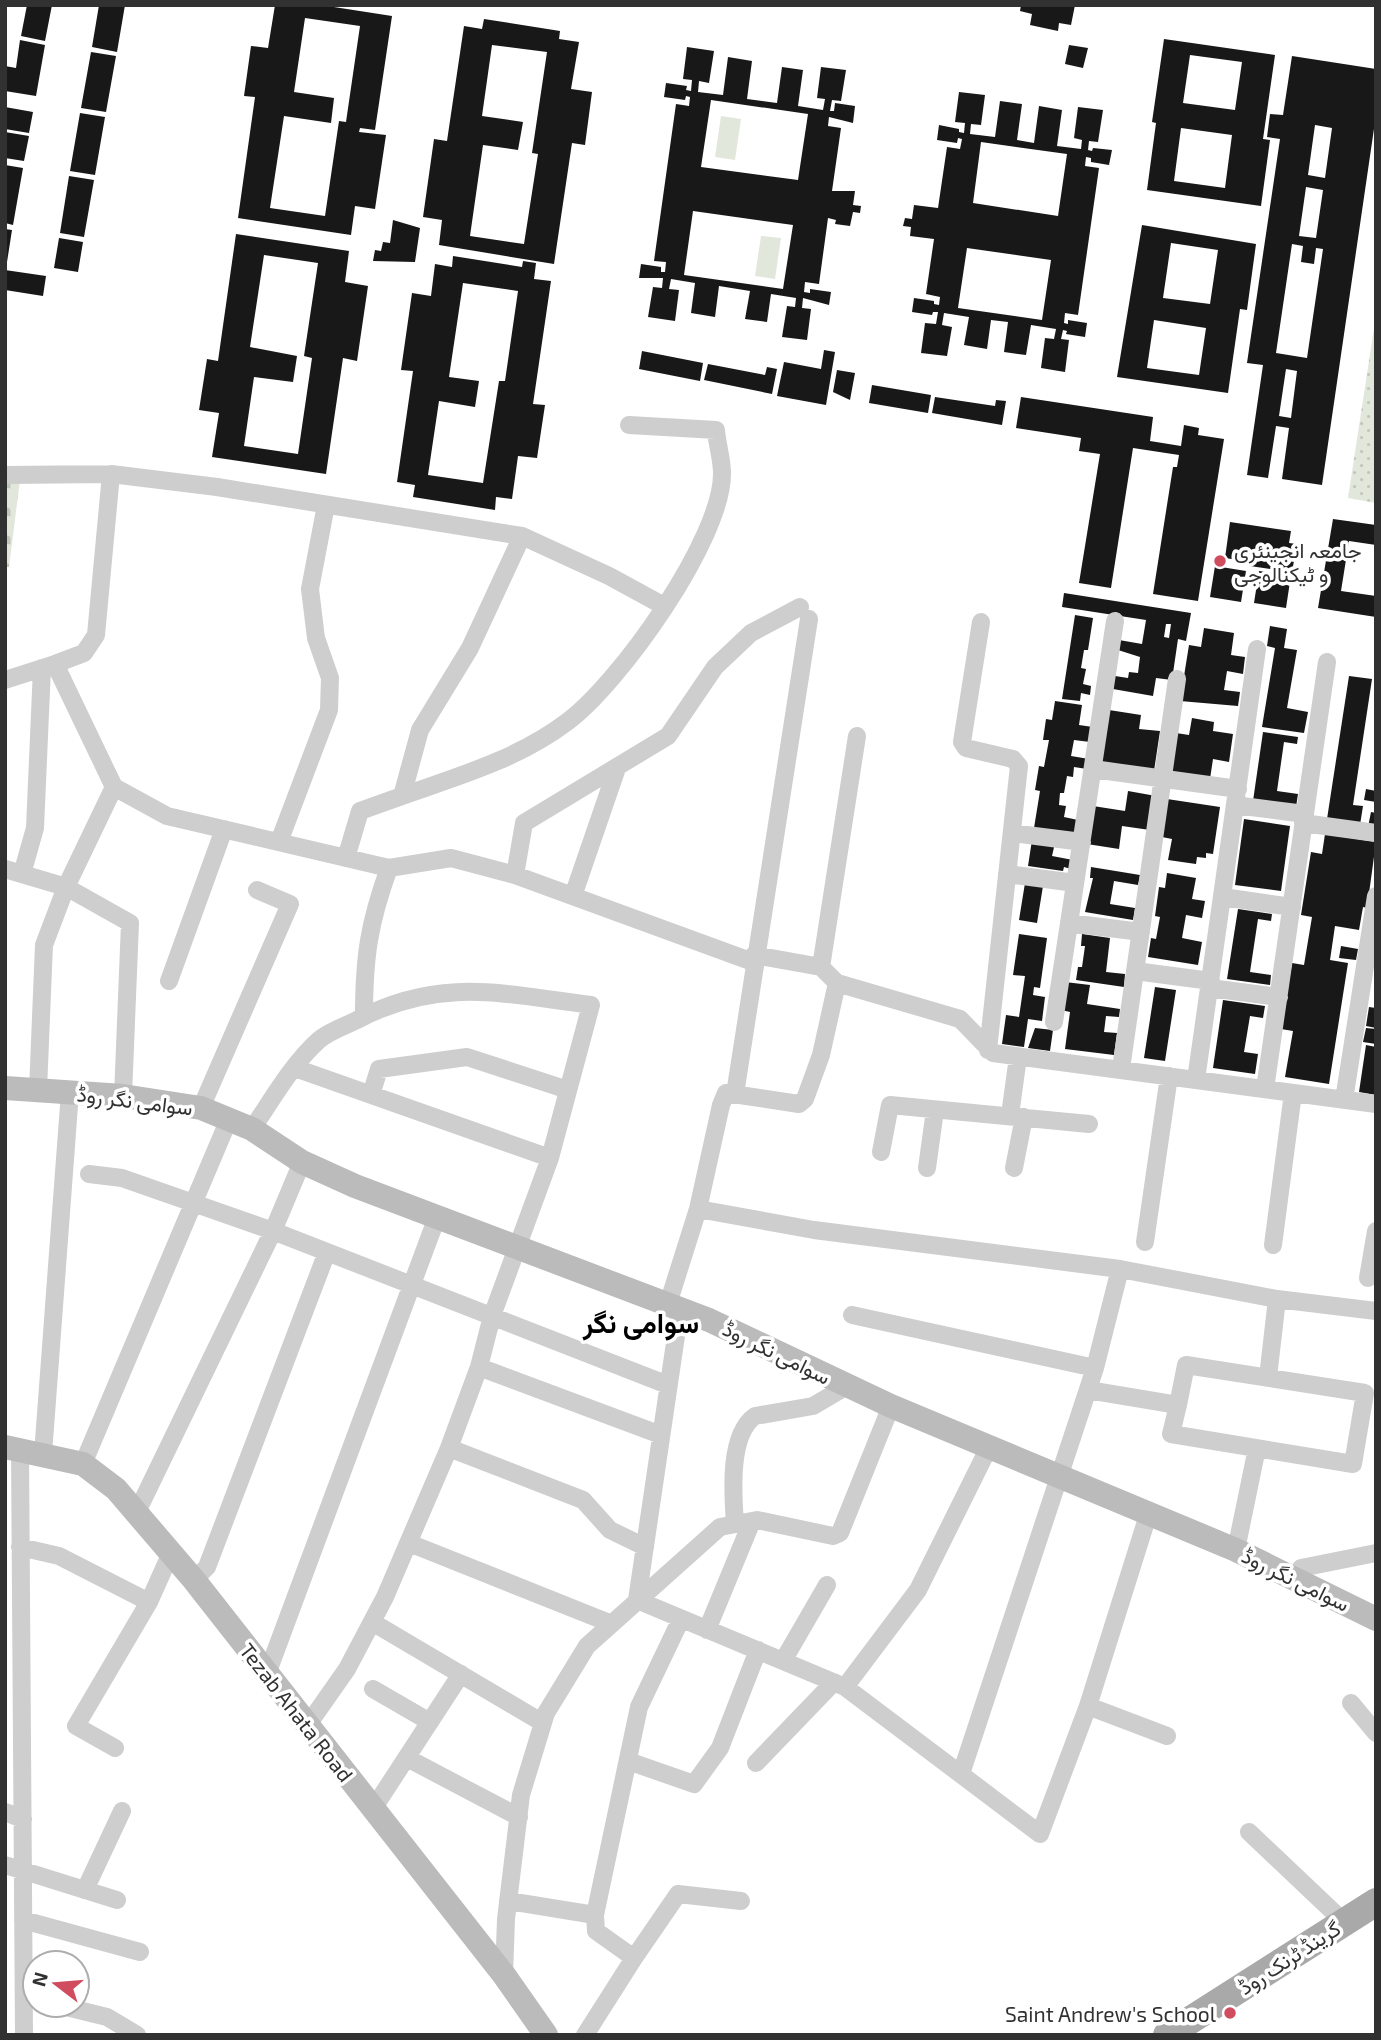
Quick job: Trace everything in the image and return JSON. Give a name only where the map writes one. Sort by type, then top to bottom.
[{"type":"main road","name":"گرینڈ ٹرنک روڈ","points":[[1167,2035],[1376,1902]]},
{"type":"street","points":[[346,858],[360,811],[501,762],[568,722],[619,672],[664,606],[709,528],[722,473],[716,430],[629,425]]},
{"type":"street","points":[[5,475],[111,474],[240,490],[522,536],[610,576],[664,606]]},
{"type":"street","points":[[5,680],[85,653],[96,635],[111,474]]},
{"type":"street","points":[[279,842],[329,710],[330,678],[316,638],[310,589],[326,505]]},
{"type":"street","points":[[402,796],[420,730],[470,648],[522,536]]},
{"type":"street","points":[[515,875],[524,823],[668,736],[715,667],[751,633],[805,613],[735,1094]]},
{"type":"street","points":[[1054,1021],[1115,621]]},
{"type":"street","points":[[981,622],[962,742],[966,748],[1018,761],[988,1050]]},
{"type":"street","points":[[1196,1080],[1257,649]]},
{"type":"street","points":[[1265,1089],[1327,662]]},
{"type":"street","points":[[49,666],[114,787],[167,816],[389,868],[451,859],[515,875],[754,959],[821,967],[837,983],[960,1019],[971,1027],[988,1050],[1018,1057],[1376,1104]]},
{"type":"street","points":[[49,666],[35,828],[14,871],[66,887],[130,923],[123,1096]]},
{"type":"street","points":[[1121,1069],[1177,679]]},
{"type":"street","points":[[821,967],[858,736]]},
{"type":"street","points":[[573,897],[617,768]]},
{"type":"street","points":[[1093,769],[1162,779],[1236,797],[1304,819],[1376,833]]},
{"type":"street","points":[[38,1090],[44,945],[66,887],[114,787]]},
{"type":"street","points":[[169,981],[224,829]]},
{"type":"street","points":[[1012,834],[1082,842]]},
{"type":"street","points":[[364,1016],[364,961],[372,916],[389,868]]},
{"type":"street","points":[[1007,874],[1075,883]]},
{"type":"street","points":[[201,1108],[290,904],[257,890]]},
{"type":"street","points":[[1344,1100],[1376,895]]},
{"type":"street","points":[[1223,897],[1292,907]]},
{"type":"street","points":[[1069,923],[1141,932]]},
{"type":"street","points":[[1135,971],[1279,997]]},
{"type":"street","points":[[637,1600],[668,1385],[674,1306],[721,1105],[726,1093],[799,1104],[805,1100],[821,1055],[837,983]]},
{"type":"street","points":[[252,1129],[295,1068],[320,1039],[364,1016],[424,994],[470,989],[591,1005],[551,1158],[492,1316],[479,1367],[449,1448],[372,1622],[347,1669],[307,1726]]},
{"type":"street","points":[[371,1095],[379,1069],[467,1057],[568,1090]]},
{"type":"street","points":[[1014,1168],[1018,1057]]},
{"type":"street","points":[[295,1068],[551,1158]]},
{"type":"street","points":[[1145,1242],[1169,1076]]},
{"type":"street","name":"سوامی نگر روڈ","points":[[5,1088],[123,1096],[201,1108],[252,1129],[302,1162],[437,1217],[674,1306],[891,1406],[1237,1550],[1376,1619]]},
{"type":"street","points":[[26,1949],[23,1819],[13,1681],[23,1450],[70,1092]]},
{"type":"street","points":[[1273,1245],[1293,1093]]},
{"type":"street","points":[[881,1152],[890,1105],[1089,1124]]},
{"type":"street","points":[[927,1168],[935,1110]]},
{"type":"street","points":[[83,1465],[229,1119]]},
{"type":"street","points":[[136,1514],[273,1231],[302,1162]]},
{"type":"street","points":[[89,1174],[122,1178],[273,1231],[668,1385]]},
{"type":"street","points":[[698,1209],[814,1230],[1120,1269],[1277,1299],[1376,1311]]},
{"type":"street","points":[[267,1674],[437,1217]]},
{"type":"street","points":[[1368,1278],[1376,1231]]},
{"type":"street","points":[[194,1580],[207,1567],[327,1252]]},
{"type":"street","points":[[961,1774],[1095,1368],[1120,1269]]},
{"type":"street","points":[[1268,1377],[1277,1299]]},
{"type":"street","points":[[852,1315],[1095,1368]]},
{"type":"street","points":[[1186,1364],[1268,1377],[1365,1393],[1368,1428],[1353,1464],[1171,1434],[1186,1364]]},
{"type":"street","points":[[479,1367],[661,1435]]},
{"type":"street","points":[[707,1630],[743,1522],[732,1471],[748,1421],[755,1416],[813,1406],[847,1386]]},
{"type":"street","points":[[1088,1390],[1178,1405]]},
{"type":"street","points":[[504,1975],[508,1901],[521,1795],[546,1713],[587,1646],[720,1527],[743,1522],[832,1536],[840,1533],[891,1406]]},
{"type":"street","points":[[757,1763],[840,1684],[918,1590],[989,1447]]},
{"type":"street","points":[[449,1448],[583,1500],[610,1530],[645,1547]]},
{"type":"street","points":[[1237,1550],[1257,1448]]},
{"type":"street","name":"Tezab Ahata Road","points":[[23,1450],[83,1465],[103,1477],[194,1580],[504,1975],[546,2035]]},
{"type":"street","points":[[637,1600],[840,1684],[1040,1834],[1088,1706],[1149,1512]]},
{"type":"street","points":[[409,1543],[612,1624]]},
{"type":"street","points":[[20,1547],[59,1556],[149,1602]]},
{"type":"street","points":[[1293,1578],[1301,1569],[1376,1553]]},
{"type":"street","points":[[115,1748],[76,1726],[149,1602],[170,1555]]},
{"type":"street","points":[[783,1661],[827,1585]]},
{"type":"street","points":[[634,1958],[596,1931],[595,1915],[639,1707],[681,1619]]},
{"type":"street","points":[[372,1622],[543,1723]]},
{"type":"street","points":[[628,1761],[694,1784],[720,1748],[758,1650]]},
{"type":"street","points":[[373,1809],[461,1674]]},
{"type":"street","points":[[373,1689],[430,1722]]},
{"type":"street","points":[[1351,1703],[1376,1733]]},
{"type":"street","points":[[1088,1706],[1167,1736]]},
{"type":"street","points":[[407,1758],[519,1817]]},
{"type":"street","points":[[85,1890],[122,1811]]},
{"type":"street","points":[[5,1812],[23,1819]]},
{"type":"street","points":[[1249,1832],[1344,1922]]},
{"type":"street","points":[[5,1865],[117,1900]]},
{"type":"street","points":[[585,2035],[678,1894],[741,1900]]},
{"type":"street","points":[[508,1901],[595,1915]]},
{"type":"street","points":[[5,1904],[23,1914],[140,1952]]},
{"type":"street","points":[[91,2013],[107,2017],[138,2035]]},
{"type":"green space","points":[[721,116],[741,119],[735,160],[715,157]]},
{"type":"green space","points":[[761,236],[781,238],[775,279],[755,276]]},
{"type":"green space","points":[[1376,315],[1376,503],[1348,498]]},
{"type":"green space","points":[[5,480],[20,480],[9,567],[5,567]]},
{"type":"building","points":[[27,5],[52,5],[45,41],[21,36]]},
{"type":"building","points":[[99,5],[125,5],[117,52],[92,47]]},
{"type":"building","points":[[275,5],[321,5],[392,16],[375,130],[360,128],[359,132],[386,135],[375,209],[355,206],[351,235],[238,218],[255,97],[244,96],[251,46],[268,48]],"holes":[[[305,18],[360,26],[346,122],[339,121],[325,216],[270,208],[284,116],[331,123],[334,98],[294,92]]]},
{"type":"building","points":[[1021,5],[1075,5],[1071,25],[1059,23],[1058,31],[1030,25],[1032,14],[1020,11]]},
{"type":"building","points":[[484,19],[560,31],[559,39],[579,42],[571,89],[592,92],[585,145],[572,143],[554,264],[439,245],[442,220],[423,217],[434,139],[447,141],[464,26],[482,29]],"holes":[[[492,45],[547,52],[532,153],[538,154],[524,244],[470,236],[483,145],[518,150],[523,122],[482,116]]]},
{"type":"building","points":[[1164,39],[1275,55],[1263,139],[1270,140],[1261,206],[1147,190],[1156,123],[1152,122]],"holes":[[[1190,55],[1242,62],[1235,110],[1183,103]],[[1181,128],[1232,135],[1225,188],[1174,181]]]},
{"type":"building","points":[[20,40],[45,45],[36,96],[5,91],[5,66],[16,68]]},
{"type":"building","points":[[1069,45],[1088,48],[1083,68],[1065,64]]},
{"type":"building","points":[[687,47],[714,51],[709,83],[699,81],[698,92],[723,95],[728,57],[752,61],[747,99],[777,103],[782,67],[803,70],[798,106],[823,110],[825,99],[817,98],[821,67],[846,70],[841,101],[832,100],[830,111],[834,111],[835,103],[855,106],[853,123],[829,117],[828,126],[841,128],[832,191],[855,191],[853,205],[861,206],[860,213],[853,212],[850,226],[835,224],[836,220],[828,218],[819,284],[805,282],[804,292],[810,293],[810,289],[831,292],[829,305],[803,298],[802,308],[811,309],[807,340],[782,337],[787,306],[795,307],[796,298],[771,294],[767,322],[745,319],[750,291],[719,286],[715,317],[691,313],[695,283],[671,279],[669,289],[679,290],[675,321],[648,317],[653,287],[662,288],[663,278],[639,278],[641,264],[661,267],[661,272],[665,272],[666,262],[654,261],[676,104],[689,106],[690,97],[686,96],[685,100],[664,97],[666,83],[687,86],[686,90],[691,91],[692,80],[683,79]],"holes":[[[711,100],[808,114],[798,180],[701,167]],[[693,211],[793,225],[783,289],[684,275]]]},
{"type":"building","points":[[91,52],[116,56],[106,112],[81,108]]},
{"type":"building","points":[[1292,56],[1376,69],[1376,115],[1322,485],[1282,479],[1289,428],[1276,426],[1268,478],[1247,475],[1263,365],[1247,363],[1280,139],[1267,137],[1270,114],[1283,115]],"holes":[[[1315,125],[1332,128],[1325,178],[1308,175]],[[1306,187],[1323,190],[1316,238],[1299,236]],[[1292,244],[1303,246],[1301,262],[1314,264],[1316,248],[1323,249],[1307,358],[1276,353]],[[1286,369],[1297,371],[1291,418],[1279,416]]]},
{"type":"building","points":[[959,92],[985,95],[981,125],[971,124],[970,134],[995,137],[1000,101],[1022,104],[1017,140],[1034,143],[1039,106],[1062,110],[1057,146],[1081,149],[1082,140],[1074,138],[1078,107],[1103,110],[1098,142],[1089,141],[1088,150],[1112,150],[1109,165],[1091,162],[1091,158],[1086,157],[1085,166],[1099,168],[1078,315],[1065,313],[1064,323],[1068,324],[1068,320],[1087,323],[1085,337],[1066,334],[1067,331],[1063,330],[1061,339],[1069,340],[1065,372],[1041,368],[1045,338],[1054,339],[1056,329],[1031,325],[1026,355],[1004,352],[1008,322],[991,320],[987,349],[964,345],[969,317],[944,313],[942,325],[952,327],[947,356],[921,353],[925,323],[936,324],[938,312],[933,312],[932,315],[912,312],[914,298],[934,301],[934,304],[939,305],[940,297],[926,294],[934,239],[910,236],[911,227],[903,226],[905,218],[912,219],[914,205],[938,208],[947,147],[960,149],[962,139],[958,138],[957,143],[937,140],[939,125],[959,129],[959,132],[964,133],[965,123],[955,122]],"holes":[[[981,142],[1067,154],[1058,216],[973,203]],[[967,248],[1051,260],[1042,320],[958,308]]]},
{"type":"building","points":[[5,107],[33,112],[29,133],[5,129]]},
{"type":"building","points":[[80,113],[105,117],[95,175],[70,171]]},
{"type":"building","points":[[5,132],[29,136],[24,161],[5,158]]},
{"type":"building","points":[[5,165],[23,168],[13,225],[5,223]]},
{"type":"building","points":[[69,176],[94,180],[84,237],[60,233]]},
{"type":"building","points":[[393,220],[420,228],[415,262],[373,261],[375,250],[381,251],[383,242],[390,243]]},
{"type":"building","points":[[1142,225],[1256,244],[1247,310],[1240,309],[1228,393],[1117,377]],"holes":[[[1171,243],[1218,250],[1210,304],[1163,298]],[[1154,320],[1206,328],[1199,375],[1147,368]]]},
{"type":"building","points":[[5,229],[12,230],[7,262],[5,262]]},
{"type":"building","points":[[236,234],[349,251],[345,282],[368,286],[357,361],[343,358],[326,474],[212,457],[219,413],[199,410],[207,359],[218,361]],"holes":[[[264,255],[318,263],[304,356],[312,358],[298,454],[244,446],[254,377],[293,382],[297,356],[250,347]]]},
{"type":"building","points":[[59,238],[83,242],[78,272],[54,268]]},
{"type":"building","points":[[453,256],[522,267],[523,261],[536,263],[534,279],[551,281],[533,404],[545,405],[537,458],[518,456],[512,499],[496,497],[495,510],[413,497],[415,485],[397,482],[413,371],[401,370],[412,293],[431,296],[435,264],[452,267]],"holes":[[[463,283],[518,291],[505,381],[499,381],[483,483],[428,475],[439,401],[475,407],[479,381],[449,377]]]},
{"type":"building","points":[[5,270],[46,276],[43,296],[5,290]]},
{"type":"building","points":[[824,350],[835,352],[826,405],[777,396],[784,362],[821,369]]},
{"type":"building","points":[[642,351],[703,363],[700,381],[639,369]]},
{"type":"building","points":[[708,364],[765,375],[767,367],[777,369],[772,394],[704,380]]},
{"type":"building","points":[[837,370],[855,373],[850,400],[833,392]]},
{"type":"building","points":[[872,385],[931,395],[928,413],[869,403]]},
{"type":"building","points":[[935,397],[995,406],[996,400],[1006,401],[1002,425],[932,413]]},
{"type":"building","points":[[1021,397],[1153,417],[1150,441],[1181,446],[1184,425],[1199,428],[1198,435],[1224,439],[1198,601],[1153,594],[1173,467],[1177,467],[1179,455],[1133,448],[1111,588],[1079,583],[1100,454],[1079,451],[1081,438],[1016,428]]},
{"type":"building","points":[[1333,519],[1376,525],[1376,545],[1349,541],[1341,591],[1376,596],[1376,617],[1318,608]]},
{"type":"building","points":[[1230,522],[1291,531],[1289,543],[1297,544],[1292,572],[1250,566],[1251,562],[1225,558]]},
{"type":"building","points":[[1215,566],[1246,571],[1241,602],[1210,597]]},
{"type":"building","points":[[1259,571],[1291,575],[1286,608],[1254,603]]},
{"type":"building","points":[[1064,593],[1191,613],[1186,641],[1178,639],[1172,680],[1156,678],[1153,696],[1113,689],[1115,676],[1128,678],[1129,672],[1138,673],[1140,657],[1118,650],[1119,640],[1142,644],[1146,620],[1062,607]],"holes":[[[1166,624],[1171,624],[1169,638],[1164,637]]]},
{"type":"building","points":[[1075,615],[1093,618],[1088,650],[1084,650],[1081,668],[1086,669],[1083,684],[1091,686],[1090,695],[1081,693],[1080,701],[1062,699]]},
{"type":"building","points":[[1270,626],[1287,629],[1284,648],[1297,650],[1287,708],[1308,712],[1304,733],[1262,727],[1275,648],[1267,646]]},
{"type":"building","points":[[1204,628],[1234,633],[1231,655],[1245,657],[1243,674],[1227,671],[1224,690],[1240,692],[1238,706],[1180,701],[1189,645],[1201,647]]},
{"type":"building","points":[[1349,676],[1372,679],[1353,805],[1363,806],[1360,825],[1327,819]]},
{"type":"building","points":[[1055,701],[1082,705],[1079,725],[1093,727],[1090,742],[1074,740],[1071,756],[1089,759],[1087,769],[1074,767],[1073,777],[1067,776],[1064,793],[1060,793],[1059,805],[1066,806],[1064,817],[1078,820],[1076,835],[1034,828],[1040,791],[1035,790],[1039,766],[1044,767],[1049,740],[1043,740],[1046,719],[1052,720]]},
{"type":"building","points":[[1109,710],[1141,715],[1139,729],[1160,731],[1154,771],[1101,764]]},
{"type":"building","points":[[1192,718],[1214,722],[1213,731],[1233,734],[1229,762],[1213,759],[1210,779],[1169,772],[1176,733],[1189,735]]},
{"type":"building","points":[[1263,732],[1298,737],[1297,744],[1284,742],[1277,791],[1298,794],[1296,807],[1253,801]]},
{"type":"building","points":[[1366,789],[1376,791],[1376,802],[1364,800]]},
{"type":"building","points":[[1128,791],[1156,796],[1150,830],[1122,826],[1119,849],[1087,844],[1093,806],[1125,811]]},
{"type":"building","points":[[1167,799],[1220,807],[1213,854],[1206,853],[1206,858],[1197,857],[1196,864],[1168,860],[1172,839],[1162,837]]},
{"type":"building","points":[[1371,812],[1376,813],[1376,828],[1368,827]]},
{"type":"building","points":[[1244,819],[1290,826],[1281,891],[1235,885]]},
{"type":"building","points":[[1325,834],[1376,842],[1367,908],[1363,907],[1359,930],[1335,926],[1330,960],[1348,963],[1329,1084],[1285,1077],[1293,1031],[1281,1029],[1292,963],[1304,965],[1312,917],[1301,915],[1311,852],[1322,854]]},
{"type":"building","points":[[1032,840],[1055,843],[1052,856],[1073,860],[1071,869],[1064,867],[1063,871],[1028,866]]},
{"type":"building","points":[[1091,867],[1140,875],[1138,885],[1114,881],[1110,904],[1135,908],[1133,920],[1085,912],[1093,878],[1090,878]]},
{"type":"building","points":[[1167,873],[1196,878],[1192,899],[1205,901],[1202,918],[1186,915],[1182,938],[1202,942],[1198,965],[1148,957],[1151,938],[1156,939],[1160,917],[1155,916],[1159,887],[1165,888]]},
{"type":"building","points":[[1025,883],[1043,886],[1037,923],[1019,920]]},
{"type":"building","points":[[1238,909],[1272,914],[1271,921],[1258,919],[1250,972],[1271,975],[1270,985],[1227,979]]},
{"type":"building","points":[[1019,934],[1047,938],[1040,988],[1034,987],[1033,995],[1045,997],[1042,1021],[1028,1019],[1024,1047],[1002,1044],[1006,1015],[1019,1017],[1025,976],[1013,975]]},
{"type":"building","points":[[1082,934],[1110,938],[1106,972],[1125,974],[1124,987],[1076,980],[1078,967],[1082,967],[1085,946],[1081,946]]},
{"type":"building","points":[[1341,946],[1358,949],[1356,960],[1339,958]]},
{"type":"building","points":[[1065,982],[1090,985],[1087,1004],[1120,1009],[1119,1017],[1106,1016],[1104,1032],[1117,1033],[1114,1055],[1065,1049],[1070,1012],[1061,1010]]},
{"type":"building","points":[[1155,987],[1176,990],[1165,1061],[1144,1058]]},
{"type":"building","points":[[1223,1000],[1265,1006],[1263,1018],[1250,1016],[1244,1052],[1258,1054],[1255,1074],[1213,1068]]},
{"type":"building","points":[[1369,1007],[1376,1008],[1376,1028],[1366,1026]]},
{"type":"building","points":[[1035,1028],[1053,1030],[1050,1051],[1028,1048]]},
{"type":"building","points":[[1366,1028],[1376,1029],[1376,1044],[1363,1042]]},
{"type":"building","points":[[1366,1045],[1376,1047],[1376,1095],[1359,1092]]},
{"type":"place","name":"جامعہ انجینئری و ٹیکنالوجی","points":[[1220,561]]},
{"type":"place","name":"Saint Andrew's School","points":[[1230,2013]]},
{"type":"district","name":"سوامی نگر","points":[[641,1322]]}]
